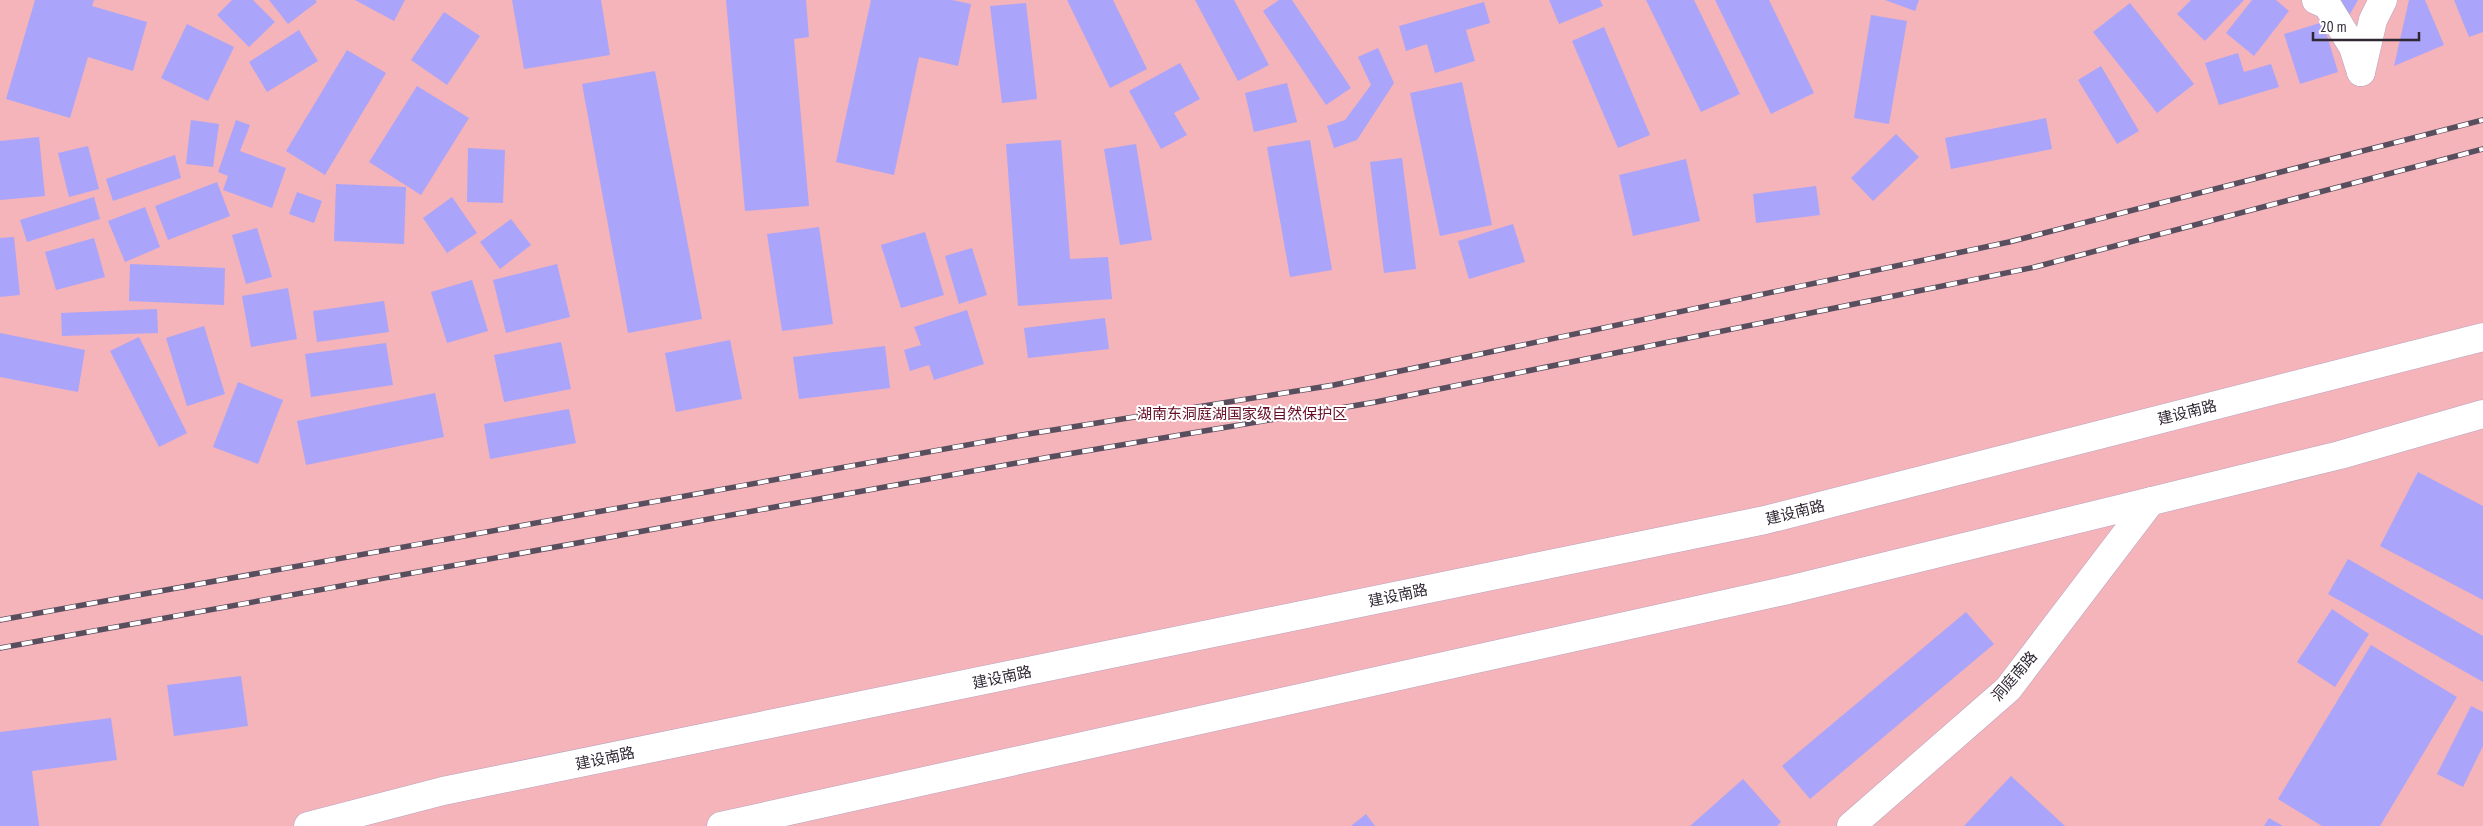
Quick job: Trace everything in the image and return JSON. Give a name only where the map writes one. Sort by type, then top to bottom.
[{"type":"main road","points":[[2316,0],[2327,5],[2353,47],[2361,72],[2374,20],[2383,0]]},
{"type":"main road","name":"建设南路","points":[[308,826],[453,789],[1765,520],[2483,337]]},
{"type":"main road","points":[[721,826],[1788,590],[2340,455],[2483,414]]},
{"type":"main road","name":"洞庭南路","points":[[1851,826],[2008,689],[2151,501]]},
{"type":"green space","name":"湖南东洞庭湖国家级自然保护区","points":[[0,0],[2483,0],[2483,826],[0,826]]},
{"type":"building","points":[[35,0],[94,0],[92,6],[147,22],[133,71],[88,57],[70,118],[6,99]]},
{"type":"building","points":[[232,0],[253,0],[275,22],[249,47],[217,15]]},
{"type":"building","points":[[269,0],[315,0],[317,2],[288,24]]},
{"type":"building","points":[[355,0],[405,0],[394,21]]},
{"type":"building","points":[[512,0],[601,0],[610,55],[524,69]]},
{"type":"building","points":[[726,0],[806,0],[809,37],[794,39],[809,206],[745,211]]},
{"type":"building","points":[[871,0],[952,0],[971,4],[958,66],[919,57],[894,175],[836,162]]},
{"type":"building","points":[[1067,0],[1113,0],[1147,69],[1110,88]]},
{"type":"building","points":[[1195,0],[1234,0],[1269,65],[1238,81]]},
{"type":"building","points":[[1279,0],[1292,0],[1351,88],[1326,105],[1263,11]]},
{"type":"building","points":[[1549,0],[1600,0],[1603,6],[1559,24]]},
{"type":"building","points":[[1646,0],[1694,0],[1740,94],[1701,112]]},
{"type":"building","points":[[1715,0],[1769,0],[1814,93],[1771,114]]},
{"type":"building","points":[[1885,0],[1919,0],[1915,11]]},
{"type":"building","points":[[2191,0],[2244,0],[2205,41],[2177,14]]},
{"type":"building","points":[[2252,0],[2276,0],[2289,11],[2254,56],[2226,33]]},
{"type":"building","points":[[2335,0],[2358,0],[2350,14]]},
{"type":"building","points":[[2409,0],[2425,0],[2444,45],[2394,66]]},
{"type":"building","points":[[2454,0],[2483,0],[2483,32],[2469,37]]},
{"type":"building","points":[[1484,2],[1490,23],[1466,30],[1475,61],[1435,73],[1427,44],[1406,51],[1399,26]]},
{"type":"building","points":[[1026,3],[1037,99],[1002,103],[990,6]]},
{"type":"building","points":[[2130,3],[2194,84],[2157,113],[2093,32]]},
{"type":"building","points":[[444,12],[480,36],[447,85],[411,60]]},
{"type":"building","points":[[1871,15],[1907,21],[1889,124],[1854,118]]},
{"type":"building","points":[[2323,22],[2338,72],[2300,84],[2284,34]]},
{"type":"building","points":[[187,24],[234,47],[208,101],[161,78]]},
{"type":"building","points":[[1604,27],[1650,135],[1618,148],[1572,41]]},
{"type":"building","points":[[299,30],[318,61],[267,92],[249,62]]},
{"type":"building","points":[[1378,48],[1394,83],[1357,140],[1334,148],[1327,126],[1345,120],[1371,85],[1358,57]]},
{"type":"building","points":[[347,50],[386,73],[325,175],[286,151]]},
{"type":"building","points":[[2238,53],[2244,72],[2271,64],[2279,87],[2219,105],[2205,63]]},
{"type":"building","points":[[1180,63],[1200,99],[1174,113],[1187,135],[1161,149],[1129,91]]},
{"type":"building","points":[[2101,66],[2139,131],[2117,144],[2078,80]]},
{"type":"building","points":[[655,71],[702,319],[628,333],[582,84]]},
{"type":"building","points":[[1462,82],[1492,225],[1440,236],[1410,93]]},
{"type":"building","points":[[1287,83],[1297,122],[1254,132],[1245,93]]},
{"type":"building","points":[[417,86],[469,118],[421,195],[369,162]]},
{"type":"building","points":[[2046,118],[2052,149],[1951,169],[1945,138]]},
{"type":"building","points":[[191,120],[219,124],[213,167],[186,164]]},
{"type":"building","points":[[236,120],[250,125],[240,151],[286,168],[272,208],[223,190],[228,176],[218,172]]},
{"type":"building","points":[[1896,134],[1919,157],[1873,201],[1851,178]]},
{"type":"building","points":[[39,137],[45,196],[0,200],[0,141]]},
{"type":"building","points":[[1061,140],[1070,259],[1108,257],[1112,299],[1018,306],[1006,144]]},
{"type":"building","points":[[1310,140],[1332,270],[1290,277],[1267,147]]},
{"type":"building","points":[[1136,144],[1152,240],[1120,245],[1104,149]]},
{"type":"building","points":[[88,146],[99,189],[69,197],[58,153]]},
{"type":"building","points":[[468,148],[505,150],[503,203],[467,202]]},
{"type":"building","points":[[175,155],[181,178],[113,201],[106,179]]},
{"type":"building","points":[[1402,158],[1416,269],[1384,273],[1370,162]]},
{"type":"building","points":[[1686,159],[1700,221],[1633,236],[1619,175]]},
{"type":"building","points":[[217,182],[230,216],[168,240],[155,206]]},
{"type":"building","points":[[336,184],[406,187],[404,244],[334,241]]},
{"type":"building","points":[[1816,186],[1820,215],[1756,223],[1753,194]]},
{"type":"building","points":[[297,192],[322,201],[314,223],[289,214]]},
{"type":"building","points":[[94,197],[100,219],[27,242],[20,220]]},
{"type":"building","points":[[452,197],[477,233],[447,253],[423,218]]},
{"type":"building","points":[[145,207],[160,247],[125,262],[108,221]]},
{"type":"building","points":[[511,219],[531,245],[500,269],[480,242]]},
{"type":"building","points":[[1513,224],[1525,262],[1469,279],[1458,241]]},
{"type":"building","points":[[819,227],[833,324],[782,331],[767,234]]},
{"type":"building","points":[[257,228],[272,277],[246,284],[232,235]]},
{"type":"building","points":[[925,232],[944,295],[901,308],[881,245]]},
{"type":"building","points":[[14,237],[20,295],[0,297],[0,238]]},
{"type":"building","points":[[94,238],[105,277],[56,290],[45,252]]},
{"type":"building","points":[[972,248],[987,295],[959,304],[945,256]]},
{"type":"building","points":[[130,264],[225,268],[224,305],[129,301]]},
{"type":"building","points":[[557,264],[570,317],[506,333],[493,280]]},
{"type":"building","points":[[472,280],[488,331],[447,343],[431,292]]},
{"type":"building","points":[[288,288],[297,339],[251,347],[242,296]]},
{"type":"building","points":[[384,301],[389,332],[317,342],[313,311]]},
{"type":"building","points":[[157,309],[158,333],[62,336],[61,313]]},
{"type":"building","points":[[967,310],[984,364],[934,380],[929,365],[910,371],[904,350],[921,345],[914,327]]},
{"type":"building","points":[[1105,318],[1109,349],[1028,358],[1024,328]]},
{"type":"building","points":[[204,326],[225,394],[187,406],[166,338]]},
{"type":"building","points":[[0,333],[85,350],[78,392],[0,377]]},
{"type":"building","points":[[139,337],[187,433],[159,447],[110,351]]},
{"type":"building","points":[[730,340],[742,399],[676,412],[665,353]]},
{"type":"building","points":[[561,342],[571,389],[504,402],[494,355]]},
{"type":"building","points":[[386,343],[393,385],[311,397],[305,354]]},
{"type":"building","points":[[885,346],[890,388],[799,399],[793,357]]},
{"type":"building","points":[[238,382],[283,400],[258,464],[213,447]]},
{"type":"building","points":[[435,393],[444,437],[306,465],[297,421]]},
{"type":"building","points":[[569,409],[576,443],[490,459],[484,424]]},
{"type":"building","points":[[2418,472],[2483,506],[2483,600],[2380,546]]},
{"type":"building","points":[[2348,559],[2483,636],[2483,682],[2328,594]]},
{"type":"building","points":[[2332,609],[2369,634],[2335,687],[2297,662]]},
{"type":"building","points":[[1966,612],[1994,644],[1810,799],[1782,766]]},
{"type":"building","points":[[2371,645],[2457,697],[2380,826],[2322,826],[2278,799]]},
{"type":"building","points":[[241,676],[248,726],[174,736],[167,685]]},
{"type":"building","points":[[2471,706],[2483,712],[2483,746],[2463,787],[2437,774]]},
{"type":"building","points":[[111,718],[117,760],[32,771],[39,826],[0,826],[0,732]]},
{"type":"building","points":[[2011,776],[2065,826],[1964,826]]},
{"type":"building","points":[[1743,779],[1781,822],[1777,826],[1690,826]]},
{"type":"building","points":[[1366,814],[1375,826],[1351,826]]},
{"type":"building","points":[[2269,818],[2283,826],[2264,826]]},
{"type":"railway","points":[[0,620],[1022,435],[1334,385],[2009,242],[2483,120]]},
{"type":"railway","points":[[0,648],[1050,457],[1376,402],[2035,267],[2483,149]]}]
